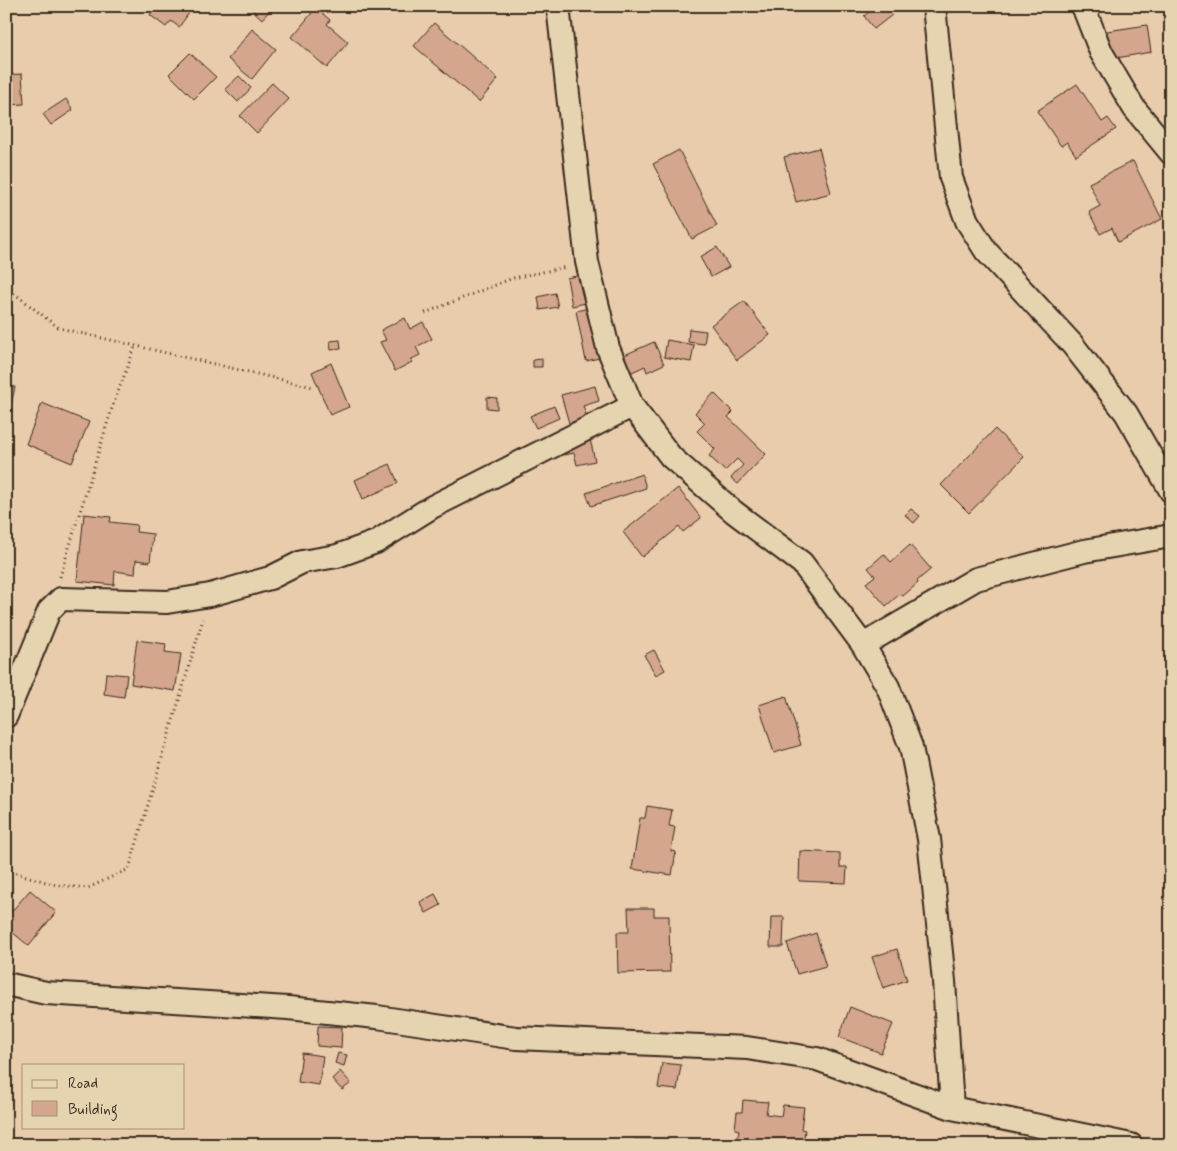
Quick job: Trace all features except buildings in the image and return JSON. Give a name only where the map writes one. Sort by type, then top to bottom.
[{"type":"street","points":[[558,6],[587,262],[608,348],[632,406],[671,457],[734,512],[802,563],[863,645],[888,687],[911,747],[930,839],[944,981],[952,1108]]},
{"type":"street","points":[[934,6],[951,178],[967,221],[986,251],[1072,344],[1126,413],[1171,491]]},
{"type":"street","points":[[1083,6],[1101,52],[1134,108],[1170,150]]},
{"type":"street","points":[[6,716],[49,611],[61,599],[167,602],[210,595],[270,578],[302,562],[337,556],[376,542],[432,507],[632,406]]},
{"type":"street","points":[[863,645],[976,579],[1084,551],[1171,536]]},
{"type":"street","points":[[6,984],[46,993],[65,995],[288,1008],[377,1017],[516,1038],[747,1048],[817,1058],[952,1108],[1131,1145]]},
{"type":"path","points":[[425,313],[512,278],[587,262]]},
{"type":"path","points":[[6,287],[60,328],[313,387]]},
{"type":"path","points":[[49,611],[112,408],[135,347]]},
{"type":"path","points":[[6,870],[56,885],[88,888],[129,869],[210,595]]}]
